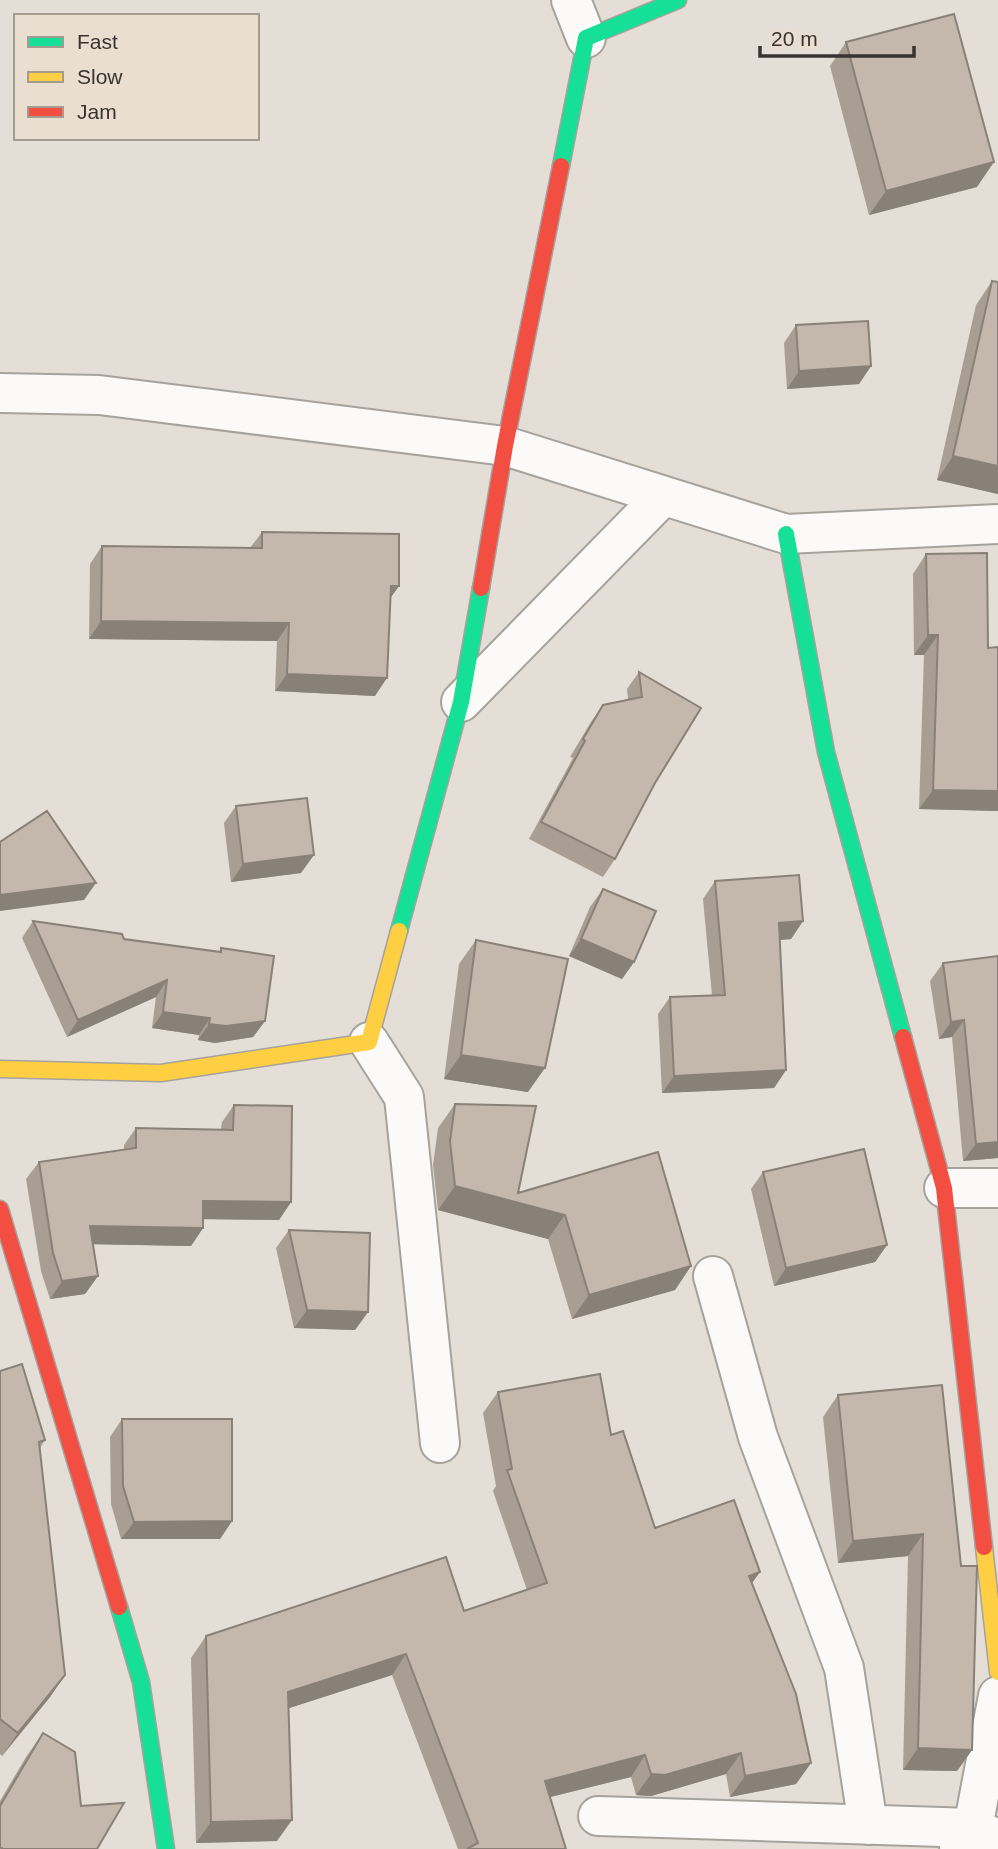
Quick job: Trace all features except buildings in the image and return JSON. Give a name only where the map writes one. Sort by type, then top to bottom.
[{"type":"street","points":[[440,1443],[404,1097],[369,1042],[461,702],[505,446],[586,38],[571,0]]},
{"type":"street","points":[[586,38],[678,0]]},
{"type":"street","points":[[0,393],[99,395],[505,446],[786,534],[998,524]]},
{"type":"street","points":[[461,702],[663,496]]},
{"type":"street","points":[[786,534],[826,752],[944,1188],[998,1672]]},
{"type":"street","points":[[0,1069],[161,1073],[369,1042]]},
{"type":"street","points":[[944,1188],[998,1188]]},
{"type":"street","points":[[0,1209],[141,1682],[166,1849]]},
{"type":"street","points":[[713,1276],[758,1437],[844,1668],[868,1825]]},
{"type":"street","points":[[598,1816],[868,1825],[976,1839],[998,1696]]},
{"type":"traffic: fast","points":[[561,166],[586,38],[678,0]]},
{"type":"traffic: fast","points":[[786,534],[826,752],[903,1037]]},
{"type":"traffic: fast","points":[[399,931],[461,702],[481,588]]},
{"type":"traffic: fast","points":[[119,1607],[141,1682],[166,1849]]},
{"type":"traffic: slow","points":[[0,1069],[161,1073],[369,1042],[399,931]]},
{"type":"traffic: slow","points":[[984,1547],[998,1672]]},
{"type":"traffic: jam","points":[[481,588],[505,446],[561,166]]},
{"type":"traffic: jam","points":[[903,1037],[944,1188],[984,1547]]},
{"type":"traffic: jam","points":[[0,1209],[119,1607]]}]
